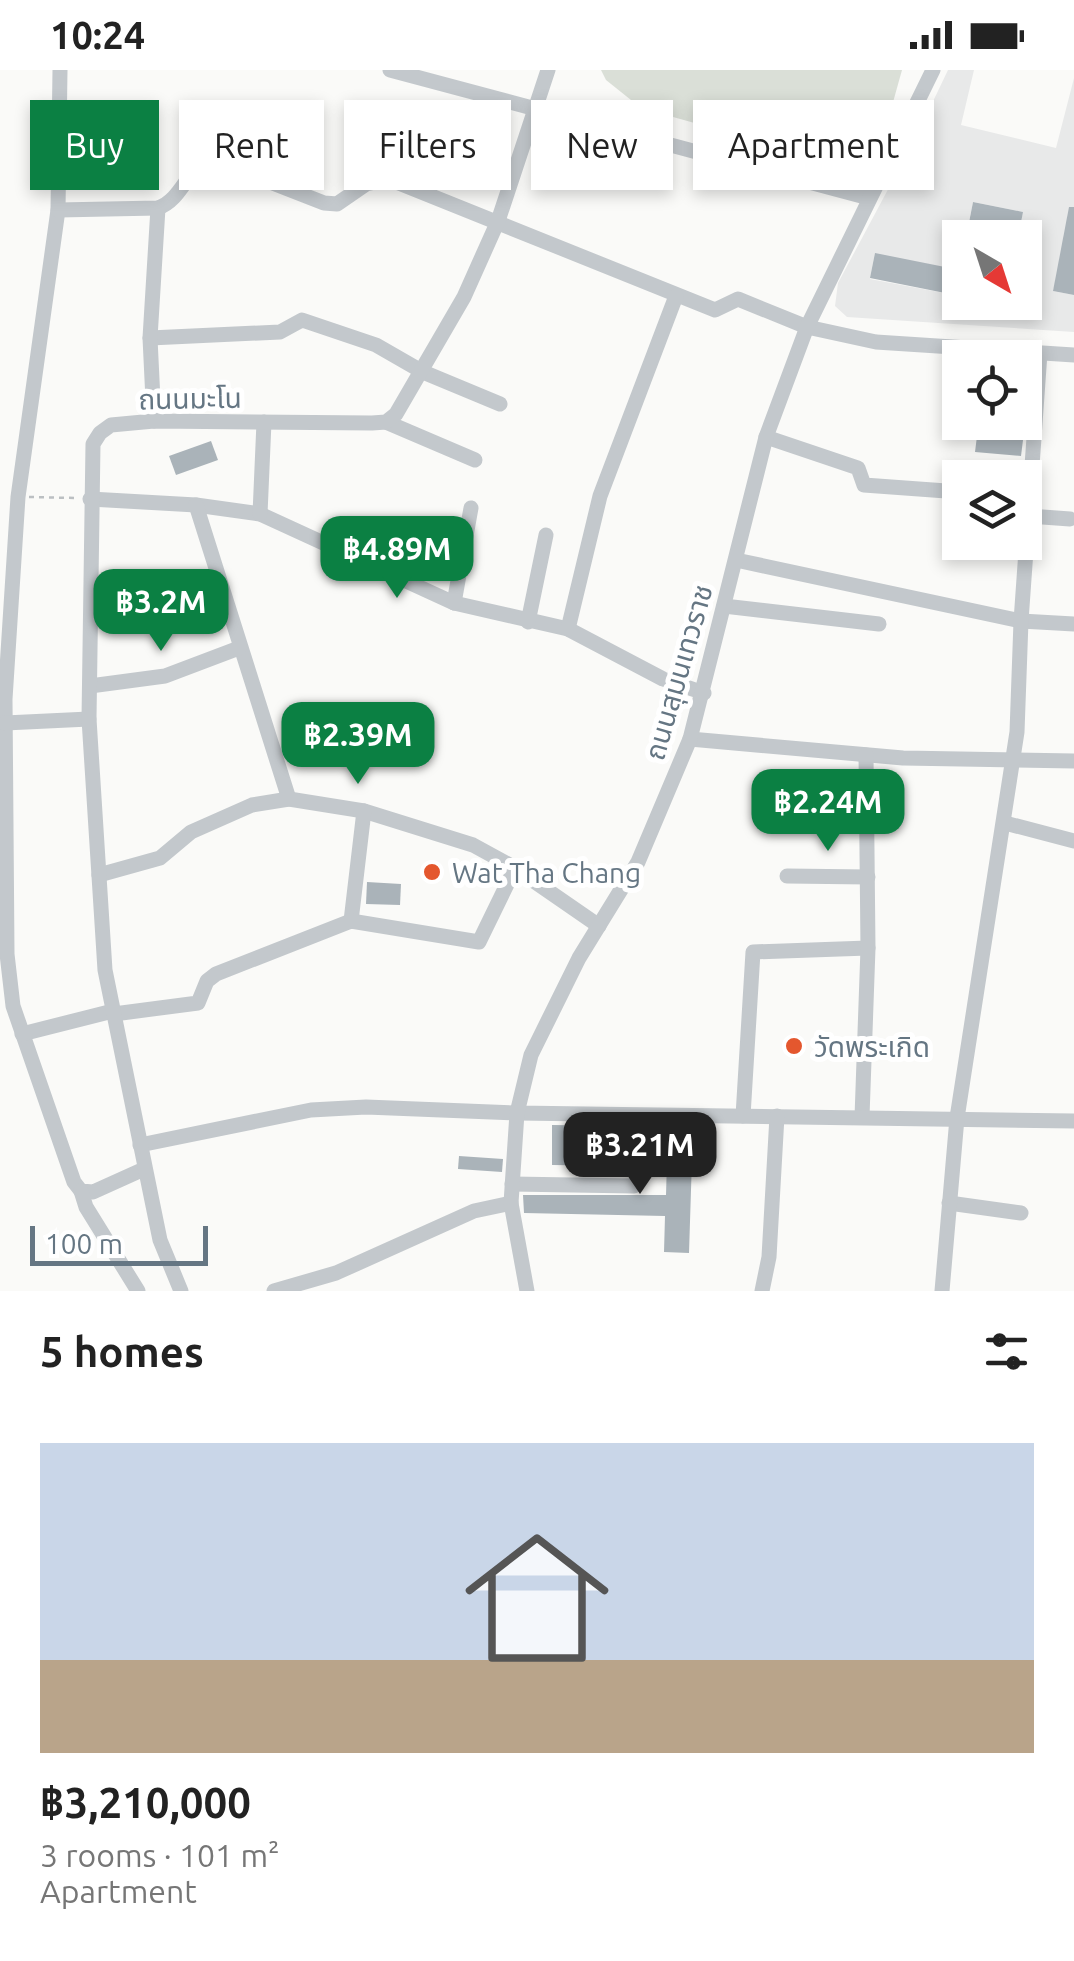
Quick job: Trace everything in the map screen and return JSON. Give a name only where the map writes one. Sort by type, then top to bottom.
[{"type":"street","points":[[60,70],[58,210],[18,497],[5,722],[7,954],[13,1006],[74,1182],[138,1291]]},
{"type":"street","points":[[390,70],[531,110]]},
{"type":"street","points":[[536,100],[548,70]]},
{"type":"street","name":"ถนนสุมนเทวราช","points":[[527,1291],[511,1203],[517,1113],[531,1055],[552,1009],[638,862],[690,739],[766,437],[807,326],[933,70]]},
{"type":"street","points":[[475,460],[386,422],[396,414],[423,372],[464,297],[498,221],[531,113]]},
{"type":"street","points":[[673,147],[869,198]]},
{"type":"street","points":[[58,210],[158,208],[171,203],[201,162],[211,159],[324,203],[337,204],[366,184],[389,179],[714,310],[738,299],[807,326],[876,342],[942,346]]},
{"type":"street","points":[[154,422],[150,338],[158,208]]},
{"type":"street","points":[[568,629],[600,496],[676,296]]},
{"type":"street","points":[[150,338],[280,332],[302,320],[376,345],[423,372],[500,404]]},
{"type":"street","points":[[1042,353],[1074,355]]},
{"type":"street","points":[[260,514],[264,422]]},
{"type":"street","name":"ถนนมะโน","points":[[182,1291],[160,1240],[105,970],[89,719],[92,444],[111,425],[386,422]]},
{"type":"street","points":[[766,437],[858,468],[864,485],[942,491]]},
{"type":"street","points":[[90,499],[196,504],[260,514],[454,603],[568,629],[662,679],[704,692]]},
{"type":"street","points":[[196,504],[289,799]]},
{"type":"street","points":[[454,603],[471,508]]},
{"type":"street","points":[[1042,517],[1070,519]]},
{"type":"street","points":[[528,622],[546,535]]},
{"type":"street","points":[[736,560],[1021,621],[1074,624]]},
{"type":"street","points":[[942,1291],[958,1118],[1014,760],[1026,560]]},
{"type":"street","points":[[724,606],[879,624]]},
{"type":"street","points":[[90,686],[165,676],[239,648]]},
{"type":"street","points":[[5,722],[89,719]]},
{"type":"street","points":[[690,739],[866,755],[1074,760]]},
{"type":"street","points":[[862,1116],[868,948],[866,755]]},
{"type":"street","points":[[99,875],[160,858],[191,832],[252,805],[289,799],[364,811],[473,844],[599,926]]},
{"type":"street","points":[[351,921],[364,811]]},
{"type":"street","points":[[1005,823],[1074,841]]},
{"type":"street","points":[[22,1034],[114,1013],[198,1004],[207,981],[216,974],[351,921],[479,942],[515,868]]},
{"type":"street","points":[[787,876],[868,876]]},
{"type":"street","points":[[744,1116],[753,952],[868,948]]},
{"type":"street","points":[[140,1145],[311,1110],[366,1106],[517,1113],[1074,1121]]},
{"type":"street","points":[[762,1291],[769,1257],[777,1116]]},
{"type":"street","points":[[81,1192],[93,1192],[144,1169]]},
{"type":"street","points":[[512,1184],[634,1186]]},
{"type":"street","points":[[276,1291],[367,1261],[474,1211],[511,1203]]},
{"type":"street","points":[[949,1203],[1021,1213]]},
{"type":"path","points":[[18,497],[90,499]]},
{"type":"shaded area","points":[[601,70],[902,70],[894,100],[693,100],[693,123],[673,117],[673,100],[631,100],[606,80]]},
{"type":"shaded area","points":[[948,70],[974,70],[961,125],[1056,148],[1074,78],[1074,214],[1053,291],[1074,295],[1074,332],[847,317],[835,306],[838,283],[888,190],[934,190],[934,100]]},
{"type":"building","points":[[973,202],[1023,212],[1021,220],[970,220]]},
{"type":"building","points":[[1069,207],[1074,207],[1074,295],[1053,291]]},
{"type":"building","points":[[875,253],[942,266],[942,292],[870,278]]},
{"type":"building","points":[[976,440],[1023,440],[1021,456],[975,452]]},
{"type":"building","points":[[211,441],[218,460],[176,475],[169,456]]},
{"type":"building","points":[[367,882],[401,884],[400,905],[366,904]]},
{"type":"building","points":[[552,1125],[634,1126],[633,1166],[552,1165]]},
{"type":"building","points":[[668,1126],[693,1127],[689,1253],[664,1252],[665,1216],[524,1213],[523,1195],[666,1195]]},
{"type":"building","points":[[459,1156],[503,1159],[502,1172],[458,1169]]},
{"type":"place","name":"Wat Tha Chang","points":[[432,872]]},
{"type":"place","name":"วัดพระเกิด","points":[[794,1046]]}]
